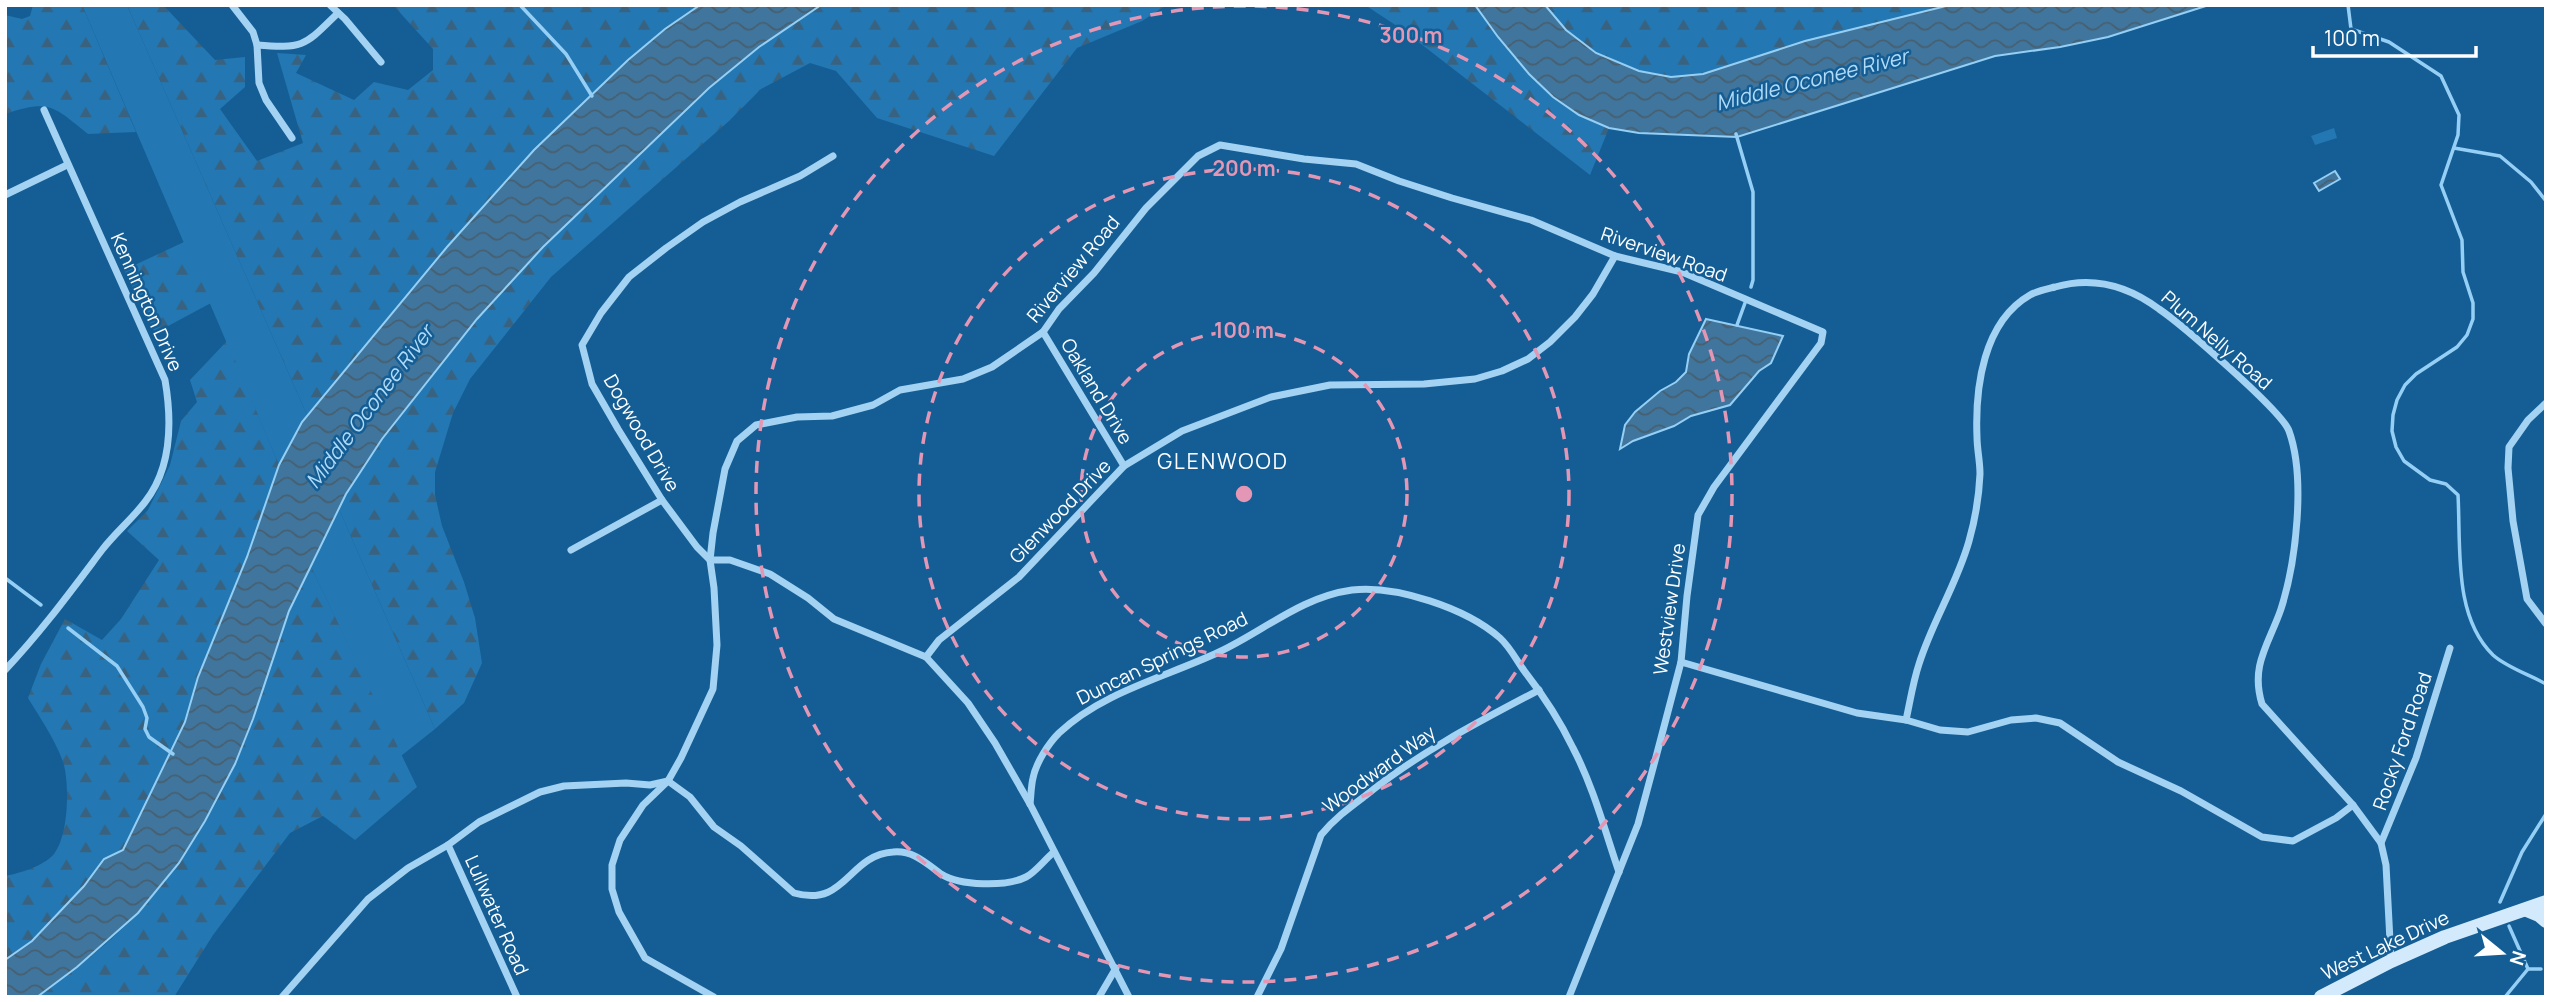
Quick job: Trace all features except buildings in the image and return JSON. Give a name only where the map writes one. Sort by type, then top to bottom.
[{"type":"main road","name":"West Lake Drive","points":[[2321,997],[2445,937],[2546,902]]},
{"type":"main road","points":[[2527,910],[2546,921]]},
{"type":"street","points":[[232,5],[253,32],[257,45],[259,83],[266,100],[292,138]]},
{"type":"street","points":[[330,5],[381,62]]},
{"type":"street","points":[[257,45],[299,46],[338,13]]},
{"type":"street","name":"Kennington Drive","points":[[5,670],[43,628],[105,547],[146,501],[166,457],[171,425],[165,380],[44,110]]},
{"type":"street","name":"Riverview Road","points":[[714,997],[645,958],[624,922],[612,889],[612,865],[620,840],[643,805],[668,781],[713,689],[717,645],[710,560],[725,469],[737,441],[756,425],[797,417],[832,416],[873,405],[900,390],[963,379],[992,367],[1043,332],[1059,309],[1094,273],[1146,208],[1198,156],[1220,145],[1304,159],[1356,164],[1452,198],[1531,220],[1615,256],[1682,272],[1823,332]]},
{"type":"street","name":"Dogwood Drive","points":[[710,560],[662,500],[592,384],[582,345],[601,313],[629,277],[666,248],[703,222],[740,202],[800,176],[833,156]]},
{"type":"street","points":[[5,195],[67,165]]},
{"type":"street","name":"Glenwood Drive","points":[[926,657],[939,640],[1019,577],[1124,466],[1182,431],[1271,397],[1330,385],[1475,379],[1502,371],[1528,359],[1575,317],[1593,294],[1615,256]]},
{"type":"street","name":"Plum Nelly Road","points":[[1906,720],[1919,663],[1969,543],[1980,473],[1976,434],[1980,387],[1985,358],[1994,332],[2009,311],[2031,294],[2060,285],[2083,282],[2110,284],[2137,294],[2161,310],[2275,411],[2288,427],[2295,449],[2298,479],[2291,566],[2281,608],[2259,665],[2256,685],[2262,704],[2353,805],[2381,843],[2386,865],[2391,961]]},
{"type":"street","name":"Oakland Drive","points":[[1043,332],[1124,466]]},
{"type":"street","name":"Westview Drive","points":[[1569,997],[1638,824],[1681,662],[1699,515],[1714,487],[1821,343],[1823,332]]},
{"type":"street","points":[[2546,403],[2528,420],[2509,447],[2508,468],[2513,521],[2527,599],[2546,624]]},
{"type":"street","points":[[571,550],[662,500]]},
{"type":"street","points":[[710,560],[730,560],[770,574],[808,598],[834,619],[926,657],[968,703],[995,743],[1030,804],[1129,997]]},
{"type":"street","name":"Duncan Springs Road","points":[[1030,804],[1032,779],[1043,755],[1057,735],[1081,714],[1147,682],[1221,652],[1284,614],[1314,600],[1351,590],[1372,590],[1405,594],[1436,602],[1464,615],[1500,638],[1539,690],[1573,748],[1619,872]]},
{"type":"street","name":"Rocky Ford Road","points":[[2381,843],[2416,758],[2450,648]]},
{"type":"street","points":[[1681,662],[1857,713],[1906,720],[1940,730],[1968,732],[2011,720],[2036,718],[2060,723],[2118,762],[2181,791],[2262,837],[2293,841],[2326,824],[2353,805]]},
{"type":"street","name":"Woodward Way","points":[[1257,997],[1281,949],[1321,835],[1331,822],[1380,784],[1457,733],[1539,690]]},
{"type":"street","points":[[282,997],[368,899],[408,868],[448,845],[479,822],[540,792],[565,786],[626,783],[650,785],[668,781],[690,797],[714,827],[741,846],[794,893],[804,896],[822,896],[834,890],[871,859],[892,852],[911,854],[944,876],[978,885],[1025,877],[1054,852]]},
{"type":"street","name":"Lullwater Road","points":[[448,845],[517,997]]},
{"type":"street","points":[[1099,997],[1116,968]]},
{"type":"green space","points":[[33,5],[82,5],[136,132],[88,134],[58,111],[42,106],[5,114],[5,15],[22,19],[30,16]]},
{"type":"green space","points":[[82,5],[127,5],[307,415],[279,465]]},
{"type":"green space","points":[[127,5],[163,5],[215,60],[245,57],[245,87],[220,109],[257,161],[303,143],[277,53],[306,55],[296,73],[354,100],[374,82],[408,90],[433,70],[433,49],[393,5],[700,5],[665,29],[628,60],[534,150],[447,247],[307,415]]},
{"type":"green space","points":[[821,5],[1167,5],[1142,21],[1077,48],[994,156],[877,118],[836,71],[810,63],[761,89],[729,121],[551,277],[470,379],[453,413],[435,472],[435,495],[442,526],[475,618],[482,663],[464,703],[435,729],[339,509],[354,480],[382,439],[477,319],[531,259],[721,78],[772,37]]},
{"type":"green space","points":[[1365,5],[1475,5],[1502,43],[1533,78],[1568,107],[1609,128],[1590,175],[1403,30]]},
{"type":"green space","points":[[1545,5],[1950,5],[1805,41],[1698,75],[1671,77],[1639,71],[1596,53],[1566,30]]},
{"type":"green space","points":[[2334,128],[2337,138],[2315,145],[2311,136]]},
{"type":"green space","points":[[184,242],[211,303],[155,333],[124,270]]},
{"type":"green space","points":[[227,341],[279,465],[241,572],[198,677],[185,722],[123,850],[104,860],[84,886],[32,941],[5,960],[5,876],[24,871],[50,858],[59,846],[65,825],[67,789],[63,762],[50,733],[28,698],[41,664],[65,619],[102,640],[121,619],[159,560],[127,531],[148,510],[170,465],[181,421],[197,402],[190,380]]},
{"type":"green space","points":[[339,509],[435,729],[401,756],[311,567]]},
{"type":"green space","points":[[311,567],[417,787],[355,840],[323,816],[290,833],[213,935],[174,997],[37,997],[95,953],[128,923],[165,881],[197,836],[236,762],[281,632]]},
{"type":"water","name":"Middle Oconee River","points":[[700,5],[821,5],[759,47],[709,88],[543,247],[477,319],[382,439],[346,494],[289,611],[235,764],[179,863],[138,913],[77,967],[37,997],[5,997],[5,960],[32,941],[84,886],[104,859],[123,850],[185,722],[198,677],[247,557],[279,465],[302,422],[447,247],[534,150],[628,60],[665,29]]},
{"type":"water","name":"Middle Oconee River","points":[[1475,5],[1545,5],[1566,30],[1596,53],[1639,71],[1671,77],[1703,74],[1805,41],[1950,5],[2209,5],[2108,37],[1995,56],[1737,137],[1639,133],[1609,128],[1579,115],[1553,97],[1529,74]]},
{"type":"water","points":[[2335,171],[2340,179],[2319,191],[2314,183]]},
{"type":"water","points":[[1706,319],[1783,336],[1771,363],[1759,371],[1730,405],[1691,416],[1620,449],[1625,425],[1635,412],[1686,372],[1689,354]]},
{"type":"waterway","points":[[520,5],[566,54],[592,96]]},
{"type":"waterway","points":[[2348,5],[2351,29],[2389,42],[2441,76],[2459,115],[2458,135],[2441,185],[2462,240],[2463,272],[2473,303],[2473,319],[2467,335],[2457,347],[2416,374],[2405,385],[2393,415],[2392,431],[2396,447],[2404,461],[2430,480],[2446,484],[2458,495],[2460,558],[2465,601],[2480,639],[2498,659],[2546,684]]},
{"type":"waterway","points":[[1736,134],[1753,192],[1751,287]]},
{"type":"waterway","points":[[2454,148],[2500,156],[2531,182],[2546,201]]},
{"type":"waterway","points":[[1737,325],[1745,303]]},
{"type":"waterway","points":[[5,578],[41,605]]},
{"type":"waterway","points":[[68,628],[117,666],[143,707],[147,718],[145,729],[149,737],[173,754]]},
{"type":"waterway","points":[[2500,902],[2522,852],[2546,814]]},
{"type":"waterway","points":[[2509,926],[2528,969]]},
{"type":"waterway","points":[[2528,969],[2541,969]]},
{"type":"waterway","points":[[2505,997],[2528,969]]},
{"type":"district","name":"GLENWOOD","points":[[1223,462]]}]
